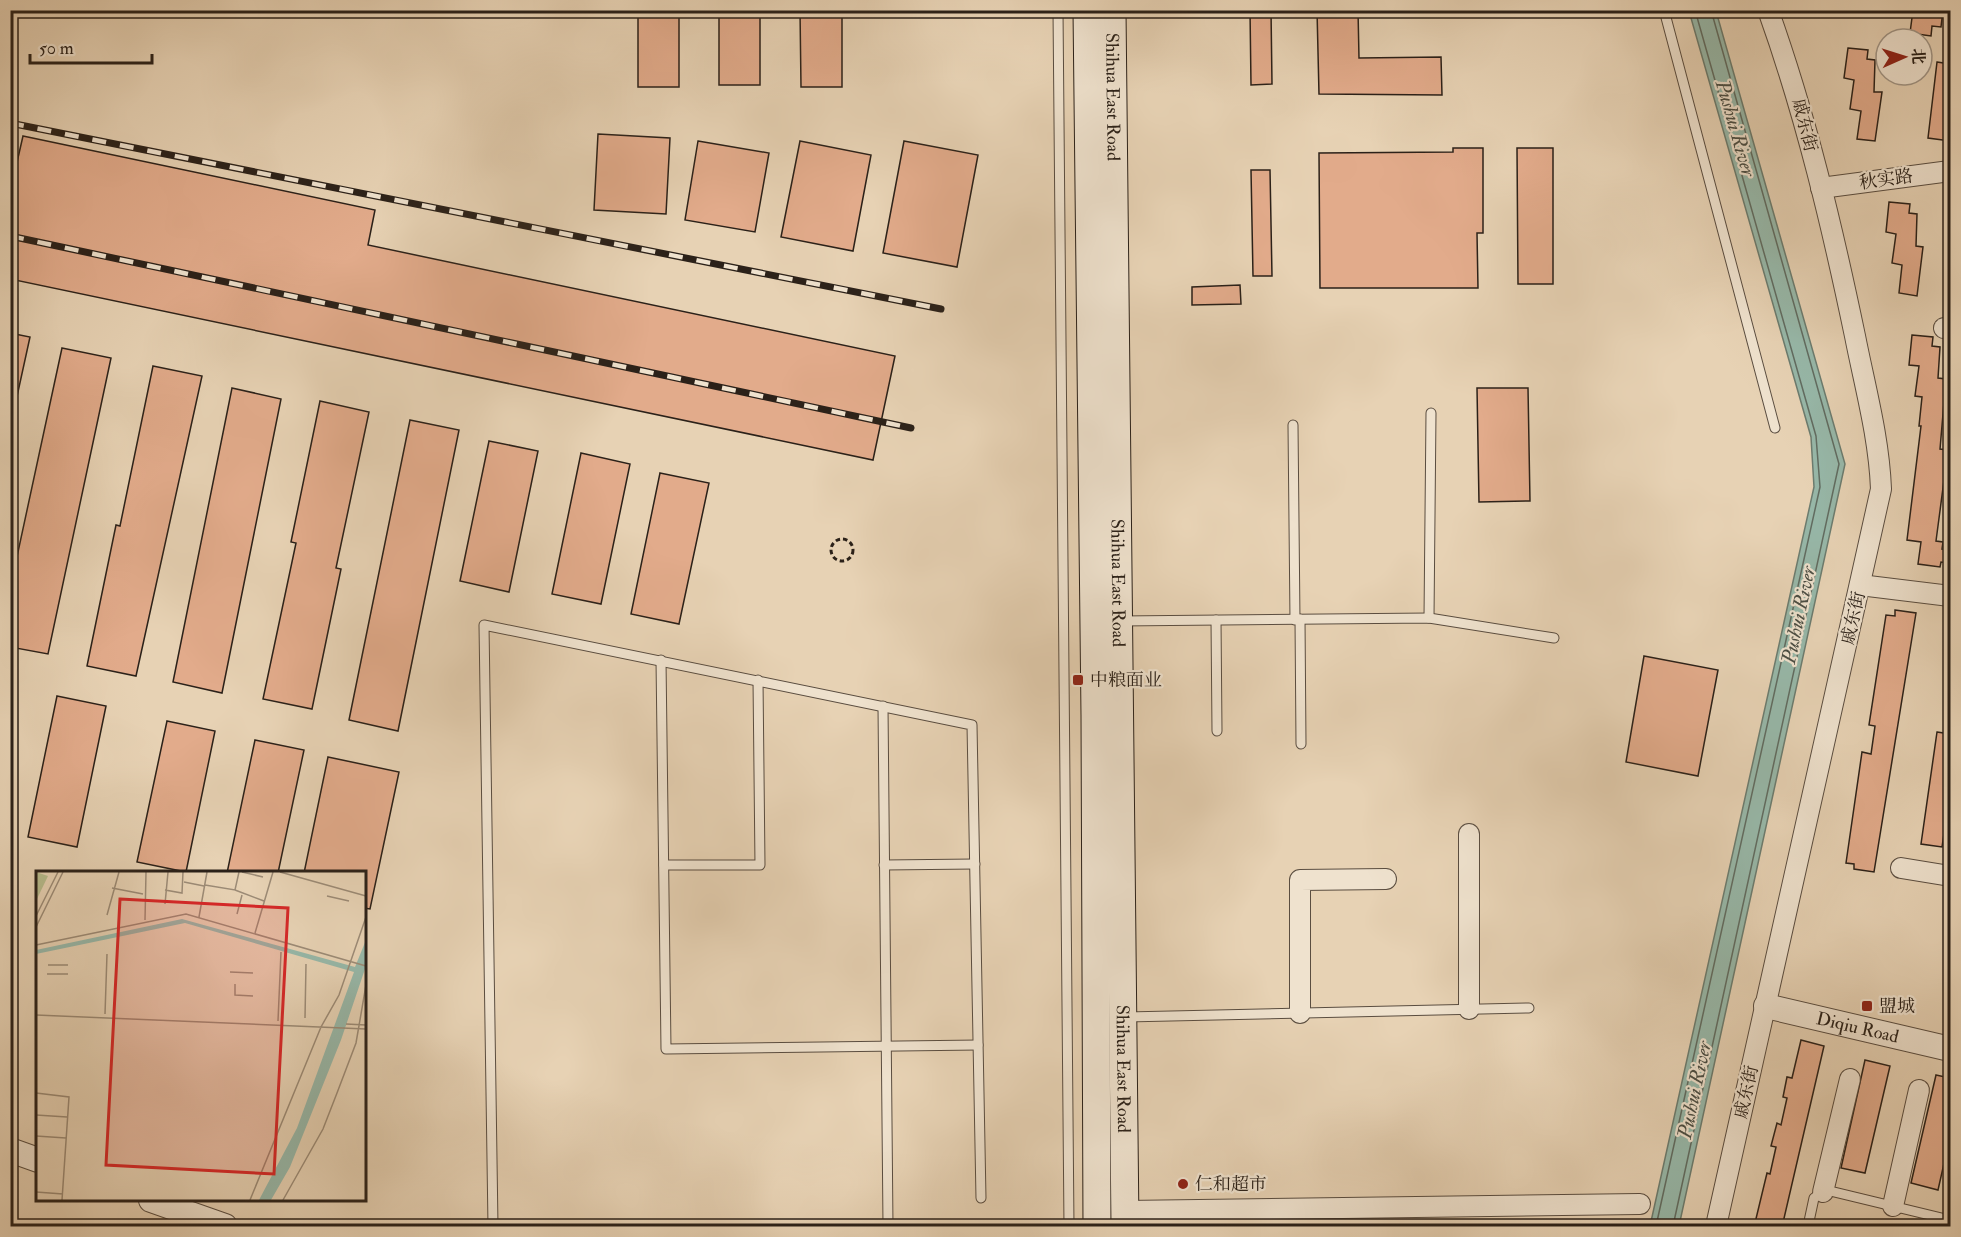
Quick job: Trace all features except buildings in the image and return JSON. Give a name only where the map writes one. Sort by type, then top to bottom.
[{"type":"main road","name":"Shihua East Road","points":[[1087,10],[1095,715],[1097,1227]]},
{"type":"main road","name":"Shihua East Road","points":[[1112,10],[1125,1219]]},
{"type":"street","name":"戚东街","points":[[1716,1227],[1881,489],[1878,450],[1843,280],[1796,87],[1768,10]]},
{"type":"street","name":"秋实路","points":[[1821,188],[1950,171]]},
{"type":"street","points":[[1860,585],[1950,597]]},
{"type":"street","points":[[1468,1009],[1469,834]]},
{"type":"street","points":[[1901,868],[1950,876]]},
{"type":"street","points":[[1300,1013],[1300,880],[1386,879]]},
{"type":"street","name":"Diqiu Road","points":[[1766,1006],[1950,1049]]},
{"type":"street","points":[[1823,1192],[1850,1079]]},
{"type":"street","points":[[1893,1206],[1919,1090]]},
{"type":"street","points":[[10,1150],[36,1159]]},
{"type":"street","points":[[154,1201],[225,1227]]},
{"type":"street","points":[[1125,1219],[1640,1204]]},
{"type":"lane","points":[[1058,10],[1069,1227]]},
{"type":"lane","points":[[1664,10],[1775,428]]},
{"type":"lane","points":[[1429,618],[1431,413]]},
{"type":"lane","points":[[1293,425],[1300,744]]},
{"type":"lane","points":[[1119,621],[1429,618],[1554,638]]},
{"type":"lane","points":[[1216,620],[1216,730]]},
{"type":"lane","points":[[493,1227],[484,625],[972,725],[981,1198]]},
{"type":"lane","points":[[661,660],[666,1049],[978,1045]]},
{"type":"lane","points":[[664,865],[760,865],[758,680]]},
{"type":"lane","points":[[883,706],[888,1225]]},
{"type":"lane","points":[[884,865],[975,864]]},
{"type":"lane","points":[[1123,1017],[1529,1008]]},
{"type":"lane","points":[[1808,1227],[1814,1198],[1823,1192],[1950,1220]]},
{"type":"lane","points":[[574,1227],[948,1225]]},
{"type":"path","points":[[840,539],[845,539],[849,541],[854,550],[850,559],[840,561],[832,555],[832,546],[840,539]]},
{"type":"water","name":"Pushui River","points":[[1689,11],[1716,11],[1845,464],[1679,1226],[1650,1226],[1814,487],[1811,437]]},
{"type":"railway","points":[[10,123],[941,309]]},
{"type":"railway","points":[[10,236],[911,428]]},
{"type":"place","name":"中粮面业","points":[[1078,680]]},
{"type":"place","name":"盟城","points":[[1867,1006]]},
{"type":"place","name":"仁和超市","points":[[1183,1184]]}]
